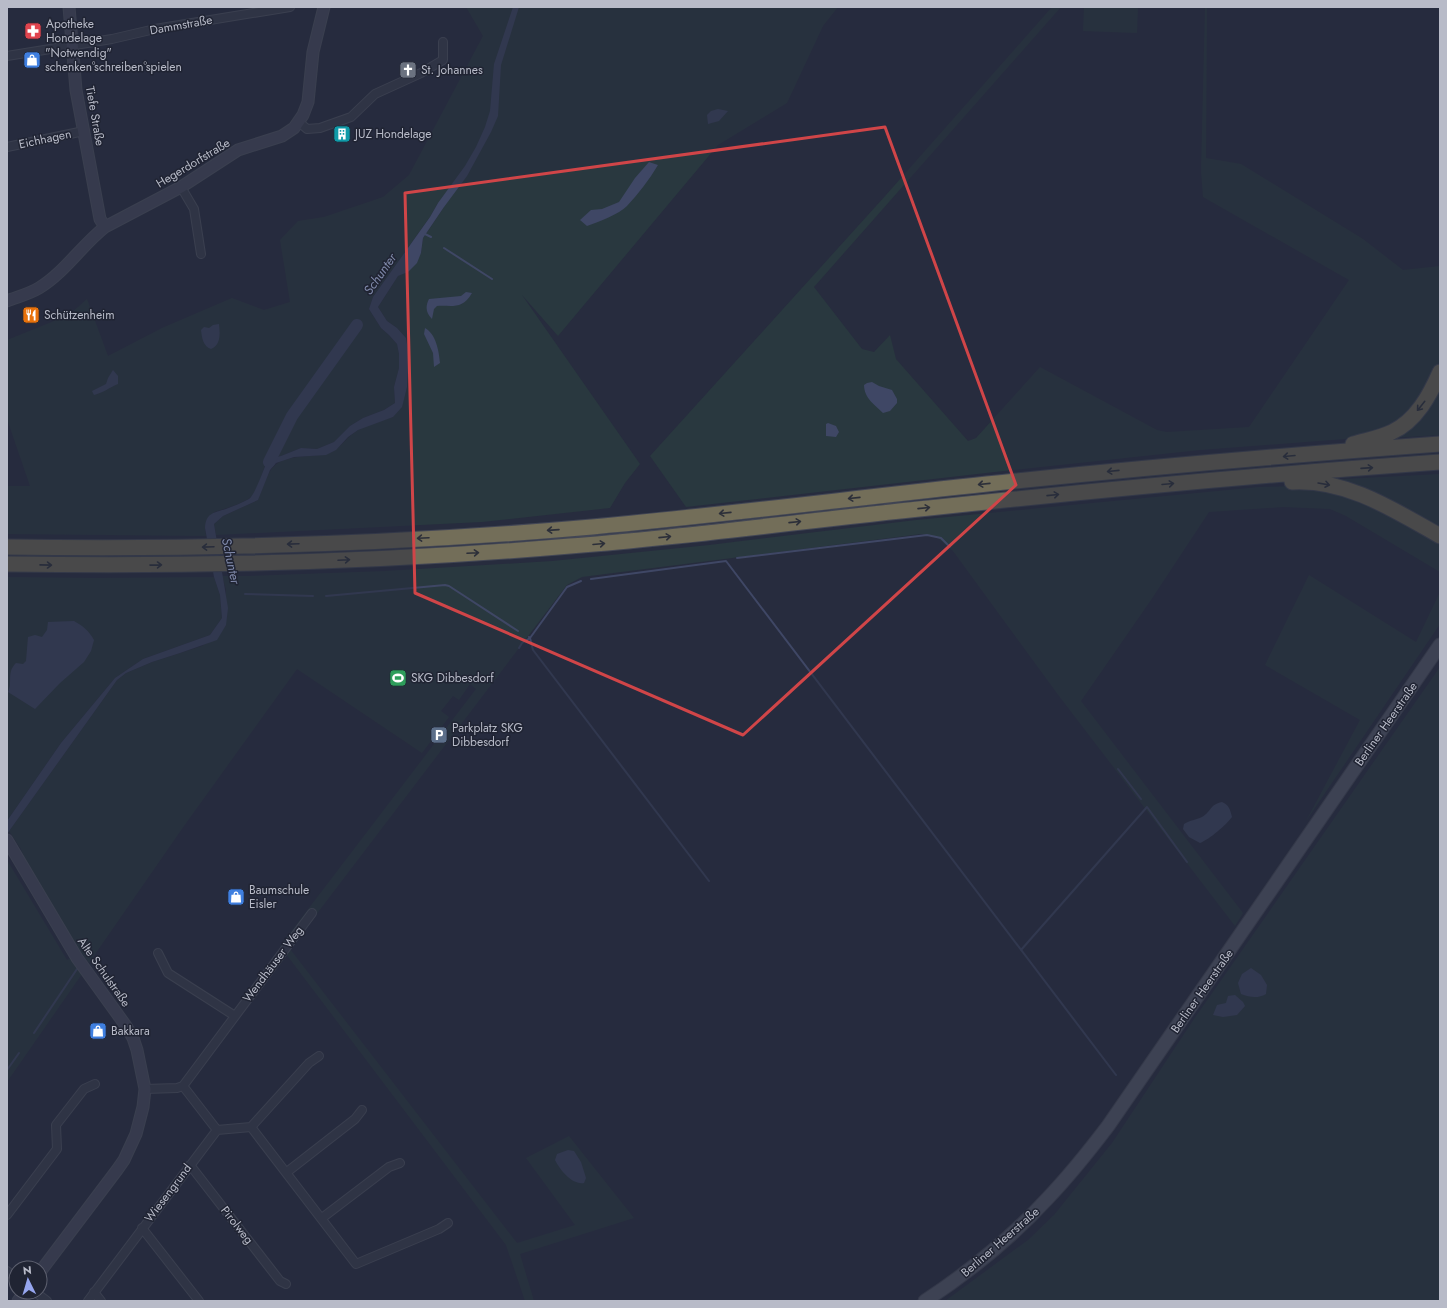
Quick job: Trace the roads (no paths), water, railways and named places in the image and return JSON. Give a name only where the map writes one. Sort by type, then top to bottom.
[{"type":"highway","points":[[1328,452],[1354,443],[1383,436],[1394,431],[1424,403],[1440,372]]},
{"type":"highway","points":[[7,547],[114,548],[275,545],[472,536],[592,527],[1152,467],[1440,444]]},
{"type":"highway","points":[[7,564],[117,566],[291,563],[484,553],[627,541],[1101,490],[1440,462]]},
{"type":"highway","points":[[1244,477],[1261,483],[1299,481],[1344,488],[1377,501],[1440,536]]},
{"type":"main road","name":"Berliner Heerstraße","points":[[925,1301],[986,1256],[1019,1227],[1065,1180],[1108,1126],[1440,645]]},
{"type":"street","name":"Tiefe Straße","points":[[69,7],[76,90],[100,219],[105,227]]},
{"type":"street","name":"Dammstraße","points":[[7,56],[290,7]]},
{"type":"street","name":"Hegerdorfstraße","points":[[7,301],[38,289],[50,281],[105,227],[181,187],[238,150],[282,136],[299,122],[308,102],[313,52],[324,7]]},
{"type":"street","points":[[299,122],[306,129],[320,128],[351,117],[375,94],[421,73],[443,60],[443,42]]},
{"type":"street","name":"Eichhagen","points":[[7,147],[84,131]]},
{"type":"street","points":[[181,187],[192,204],[195,213],[201,254]]},
{"type":"street","name":"Alte Schulstraße","points":[[7,840],[77,958],[129,1032],[137,1050],[145,1089],[143,1107],[136,1134],[124,1160],[48,1261]]},
{"type":"street","name":"Wendhäuser Weg","points":[[183,1086],[312,913]]},
{"type":"street","points":[[158,954],[168,973],[235,1016]]},
{"type":"street","points":[[145,1089],[177,1088],[183,1086],[217,1130],[251,1127],[309,1063],[319,1056]]},
{"type":"street","points":[[7,1216],[57,1149],[56,1125],[84,1089],[95,1084]]},
{"type":"street","points":[[286,1172],[355,1119],[362,1110]]},
{"type":"street","points":[[251,1127],[356,1264],[438,1229],[448,1223]]},
{"type":"street","name":"Wiesengrund","points":[[88,1301],[217,1130]]},
{"type":"street","points":[[322,1218],[389,1167],[400,1163]]},
{"type":"street","name":"Pirolweg","points":[[190,1165],[280,1281],[286,1284]]},
{"type":"street","points":[[142,1228],[199,1301]]},
{"type":"street","points":[[94,1292],[101,1301]]},
{"type":"water","points":[[513,7],[519,7],[501,65],[498,116],[491,132],[467,176],[423,238],[421,253],[417,263],[408,272],[398,276],[378,307],[387,321],[397,328],[406,338],[409,357],[407,387],[402,407],[393,417],[358,430],[348,437],[336,450],[326,455],[294,457],[276,463],[270,470],[258,500],[223,516],[214,524],[228,608],[226,625],[217,640],[152,662],[126,673],[117,680],[7,834],[7,821],[61,743],[115,678],[143,659],[210,635],[222,618],[220,595],[214,577],[205,528],[209,516],[249,499],[257,487],[268,459],[281,456],[301,448],[317,449],[334,442],[350,426],[363,418],[384,410],[395,403],[394,387],[399,368],[397,344],[381,328],[369,309],[373,297],[430,217],[438,203],[465,166],[476,147],[490,111],[494,64]]},
{"type":"water","points":[[718,109],[728,111],[719,121],[708,124],[707,115],[711,111]]},
{"type":"water","points":[[649,162],[658,165],[640,191],[627,206],[608,218],[587,226],[580,220],[591,210],[602,209],[619,202],[635,178]]},
{"type":"water","points":[[466,292],[472,293],[465,302],[457,306],[437,306],[434,309],[432,319],[428,314],[427,305],[429,299],[461,296]]},
{"type":"water","points":[[219,324],[220,335],[217,345],[211,349],[208,348],[202,339],[201,330],[204,327],[209,328],[213,325]]},
{"type":"water","points":[[425,328],[432,334],[438,348],[440,363],[434,367],[433,353],[424,334]]},
{"type":"water","points":[[113,370],[118,376],[118,384],[94,395],[92,391],[106,384]]},
{"type":"water","points":[[872,382],[892,390],[897,399],[897,403],[890,411],[883,413],[873,404],[866,394],[864,385]]},
{"type":"water","points":[[828,423],[836,426],[839,432],[836,437],[826,436],[826,424]]},
{"type":"water","points":[[74,621],[86,629],[94,640],[91,651],[84,662],[60,683],[35,709],[8,692],[11,670],[16,663],[23,664],[26,661],[28,637],[35,635],[42,637],[47,630],[48,622]]},
{"type":"water","points":[[1222,802],[1228,806],[1232,817],[1222,828],[1200,843],[1189,837],[1183,829],[1184,824],[1202,817],[1208,813],[1213,806]]},
{"type":"water","points":[[1251,968],[1261,975],[1267,985],[1266,994],[1260,997],[1241,994],[1238,983],[1242,974]]},
{"type":"water","points":[[1235,995],[1243,1002],[1245,1006],[1237,1015],[1223,1017],[1213,1015],[1217,1005],[1226,1003],[1228,996]]},
{"type":"water","points":[[568,1150],[574,1151],[581,1162],[586,1178],[584,1183],[575,1182],[567,1176],[555,1160],[557,1154]]},
{"type":"waterway","points":[[425,234],[431,237]]},
{"type":"waterway","points":[[444,248],[492,279]]},
{"type":"waterway","points":[[269,462],[292,416],[357,325]]},
{"type":"waterway","points":[[737,558],[927,535],[941,538],[950,547]]},
{"type":"waterway","points":[[591,579],[726,561],[1116,1075]]},
{"type":"waterway","points":[[519,648],[522,643],[530,638],[567,587],[581,581]]},
{"type":"waterway","points":[[326,596],[445,585],[449,586],[518,631]]},
{"type":"waterway","points":[[245,594],[313,596]]},
{"type":"waterway","points":[[529,637],[533,650],[709,881]]},
{"type":"waterway","points":[[1118,769],[1141,799]]},
{"type":"waterway","points":[[1021,950],[1147,807],[1187,862]]},
{"type":"waterway","points":[[86,955],[89,950]]},
{"type":"waterway","points":[[34,1033],[77,969]]},
{"type":"waterway","points":[[7,1070],[19,1053]]},
{"type":"place","name":"Apotheke Hondelage","points":[[33,31]]},
{"type":"place","name":"\"Notwendig\" schenken°schreiben°spielen","points":[[32,60]]},
{"type":"place","name":"St. Johannes","points":[[408,70]]},
{"type":"place","name":"JUZ Hondelage","points":[[342,134]]},
{"type":"place","name":"Schützenheim","points":[[31,315]]},
{"type":"place","name":"SKG Dibbesdorf","points":[[398,678]]},
{"type":"place","name":"Parkplatz SKG Dibbesdorf","points":[[439,735]]},
{"type":"place","name":"Baumschule Eisler","points":[[236,897]]},
{"type":"place","name":"Bakkara","points":[[98,1031]]},
{"type":"water label","name":"Schunter","points":[[380,274]]},
{"type":"water label","name":"Schunter","points":[[231,561]]}]
